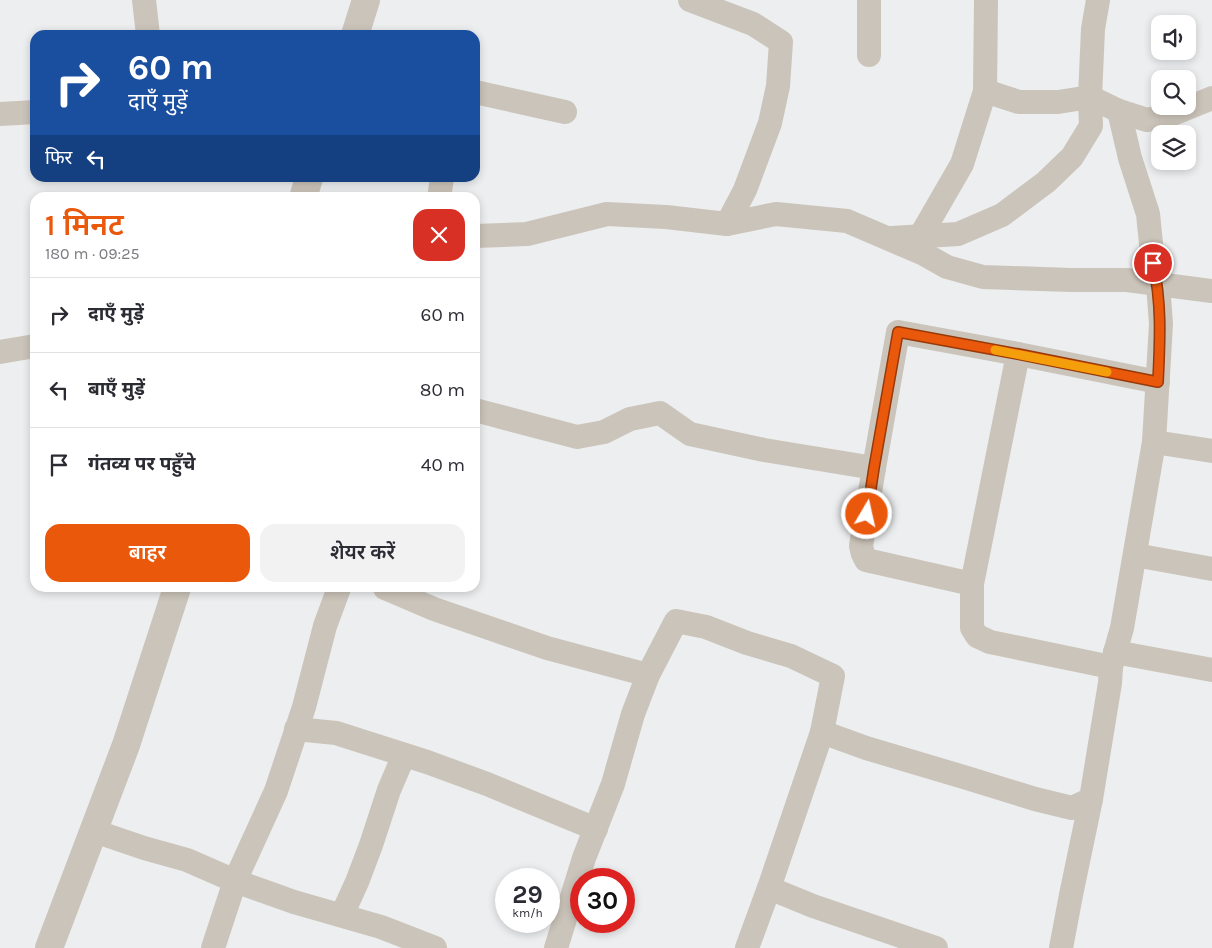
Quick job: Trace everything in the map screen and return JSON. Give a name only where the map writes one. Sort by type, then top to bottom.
[{"type":"street","points":[[144,0],[147,30]]},
{"type":"street","points":[[357,30],[366,0]]},
{"type":"street","points":[[690,0],[753,24],[781,42],[778,86],[770,123],[744,190],[727,224]]},
{"type":"street","points":[[869,0],[869,55]]},
{"type":"street","points":[[921,235],[962,164],[985,91],[986,0]]},
{"type":"street","points":[[887,239],[921,235],[958,234],[993,219],[1002,215],[1046,182],[1072,157],[1091,126],[1090,97],[1093,29],[1098,0]]},
{"type":"street","points":[[985,91],[1019,102],[1058,102],[1090,97],[1120,111],[1147,120],[1173,114],[1212,98]]},
{"type":"street","points":[[480,93],[565,112]]},
{"type":"street","points":[[1061,948],[1072,885],[1091,799],[1113,660],[1122,628],[1154,442],[1161,324],[1158,284],[1153,263],[1148,214],[1130,158],[1120,111]]},
{"type":"street","points":[[0,114],[30,112]]},
{"type":"street","points":[[480,236],[528,234],[607,214],[697,219],[727,224],[776,214],[847,221],[924,254],[947,267],[983,277],[1127,280],[1212,291]]},
{"type":"street","points":[[972,584],[866,560],[863,554],[861,546],[898,332],[1158,382]]},
{"type":"street","points":[[0,352],[30,347]]},
{"type":"street","points":[[1018,354],[972,584],[972,628],[977,636],[990,642],[1113,660],[1212,670]]},
{"type":"street","points":[[480,411],[577,437],[604,432],[630,419],[660,413],[690,434],[764,450],[874,468]]},
{"type":"street","points":[[1154,442],[1212,452]]},
{"type":"street","points":[[1135,555],[1212,569]]},
{"type":"street","points":[[49,948],[126,745],[176,592]]},
{"type":"street","points":[[213,948],[235,881],[276,791],[304,707],[325,626],[338,592]]},
{"type":"street","points":[[394,592],[434,609],[547,648],[648,675]]},
{"type":"street","points":[[556,948],[584,858],[612,784],[632,714],[648,675],[676,621],[706,627],[747,643],[791,656],[833,676],[822,732],[747,948]]},
{"type":"street","points":[[296,729],[336,734],[404,755],[487,784],[596,828]]},
{"type":"street","points":[[822,732],[866,748],[1035,800],[1072,808],[1091,799]]},
{"type":"street","points":[[342,915],[371,845],[389,790],[404,755]]},
{"type":"street","points":[[94,831],[187,860],[235,881],[294,902],[381,927],[435,948]]},
{"type":"street","points":[[769,888],[813,906],[936,948]]},
{"type":"slow traffic","points":[[995,350],[1107,372]]},
{"type":"route","points":[[867,514],[898,332],[1158,382],[1161,324],[1158,284],[1153,263]]}]
